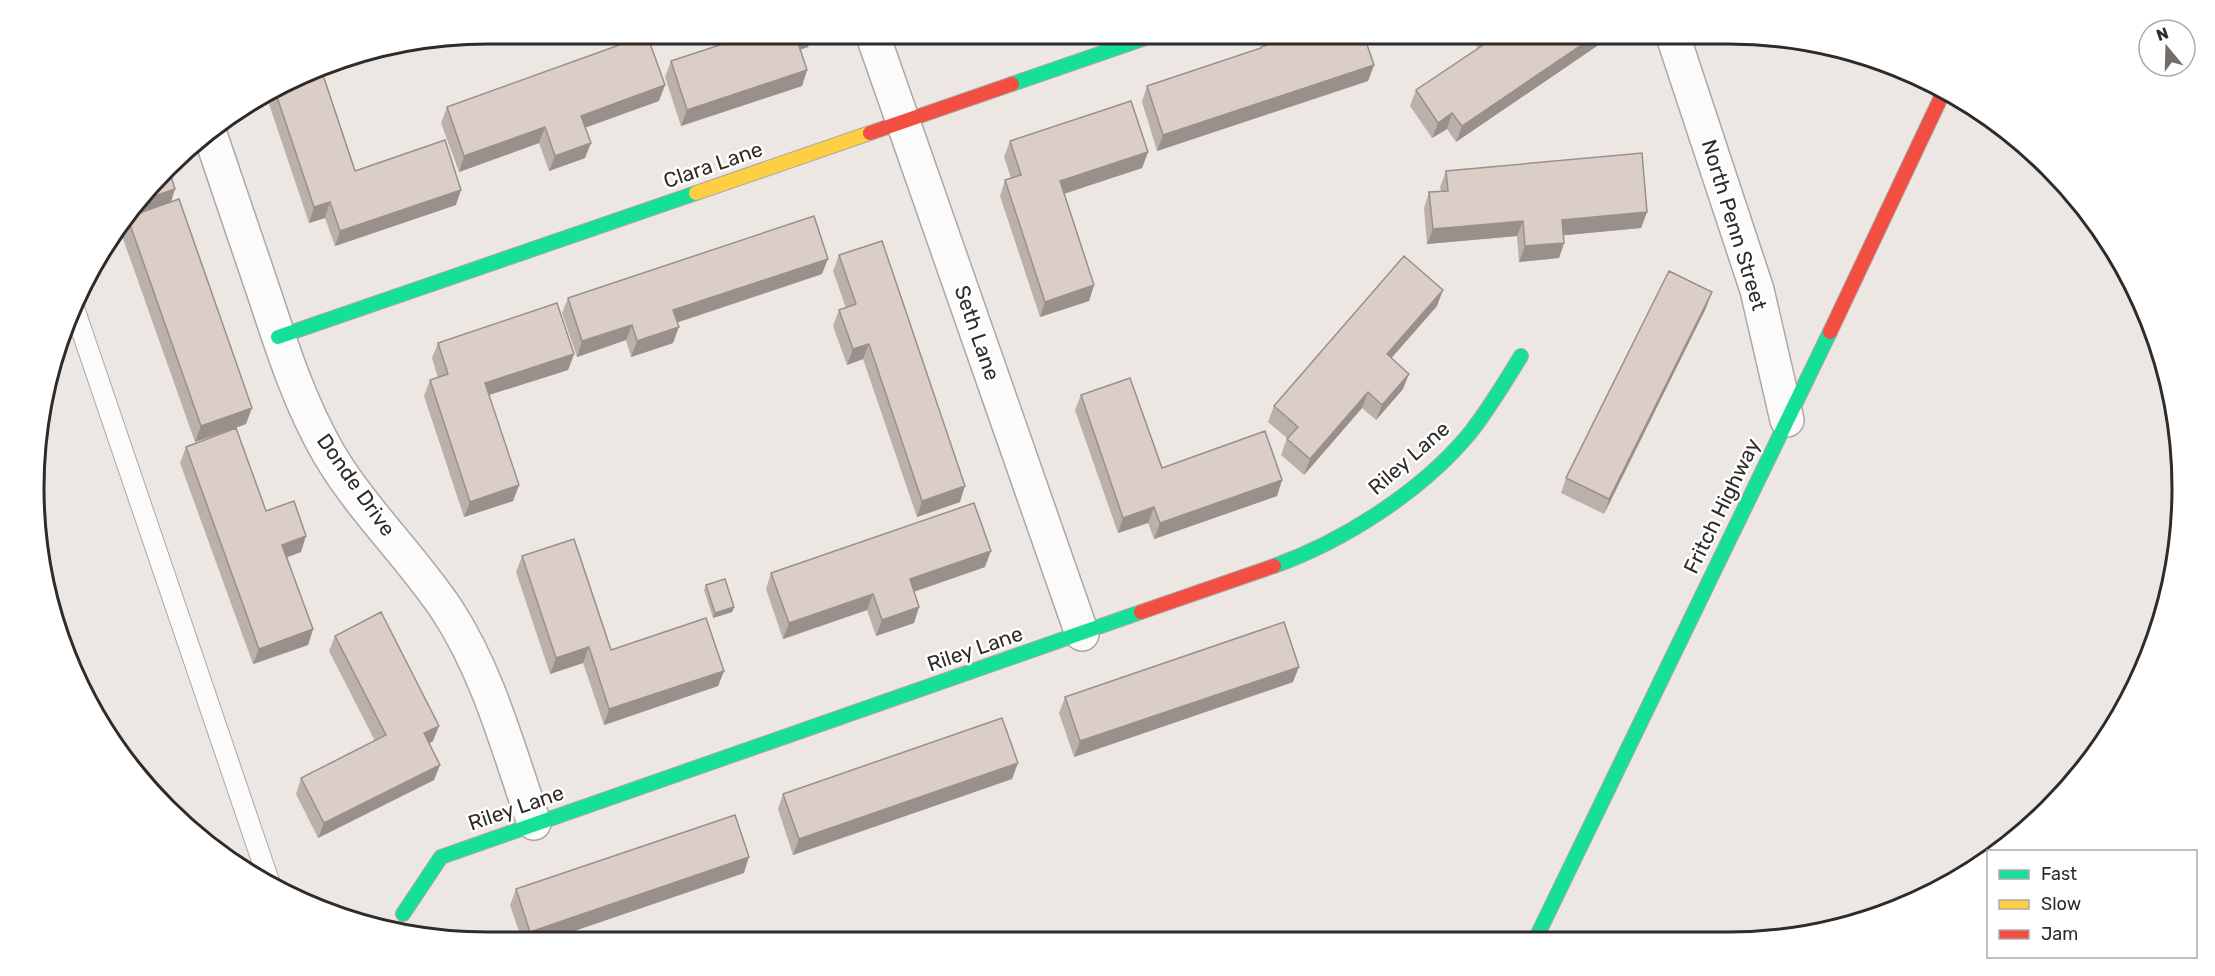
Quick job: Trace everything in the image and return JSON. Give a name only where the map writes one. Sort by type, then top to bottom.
[{"type":"street","name":"Seth Lane","points":[[876,44],[1082,634]]},
{"type":"street","name":"Clara Lane","points":[[279,337],[1128,44]]},
{"type":"street","name":"North Penn Street","points":[[1676,44],[1757,290],[1787,420]]},
{"type":"street","name":"Fritch Highway","points":[[1538,932],[1787,420],[1940,98]]},
{"type":"street","name":"Donde Drive","points":[[212,139],[304,405],[329,455],[362,501],[421,574],[447,610],[467,644],[483,680],[534,824]]},
{"type":"street","name":"Riley Lane","points":[[403,914],[441,857],[1294,559],[1378,514],[1424,479],[1459,445],[1492,403],[1521,356]]},
{"type":"lane","points":[[77,318],[266,873]]},
{"type":"building","points":[[622,44],[650,44],[665,85],[581,116],[591,143],[555,156],[545,127],[464,156],[447,107]]},
{"type":"building","points":[[723,44],[798,44],[807,70],[687,110],[671,61]]},
{"type":"building","points":[[1270,44],[1367,44],[1374,65],[1163,135],[1147,86]]},
{"type":"building","points":[[1485,44],[1583,44],[1462,126],[1452,113],[1438,123],[1416,90]]},
{"type":"building","points":[[323,75],[355,171],[445,140],[461,190],[340,231],[330,202],[314,207],[277,97]]},
{"type":"building","points":[[1131,101],[1148,152],[1060,181],[1094,285],[1045,302],[1005,180],[1021,175],[1010,141]]},
{"type":"building","points":[[1642,153],[1647,212],[1562,220],[1564,243],[1525,246],[1523,221],[1433,229],[1429,192],[1448,191],[1446,171]]},
{"type":"building","points":[[171,177],[175,189],[153,197]]},
{"type":"building","points":[[179,199],[252,408],[201,426],[130,224],[138,214]]},
{"type":"building","points":[[814,216],[828,259],[673,310],[679,327],[637,341],[632,325],[582,341],[568,298]]},
{"type":"building","points":[[882,241],[965,486],[922,501],[869,344],[853,349],[839,310],[856,304],[839,255]]},
{"type":"building","points":[[1404,256],[1443,290],[1387,354],[1409,374],[1382,405],[1368,392],[1310,459],[1287,439],[1298,427],[1274,406]]},
{"type":"building","points":[[1669,271],[1712,292],[1609,499],[1566,478]]},
{"type":"building","points":[[557,303],[574,354],[485,383],[519,485],[470,502],[430,380],[448,374],[438,343]]},
{"type":"building","points":[[1130,378],[1162,468],[1265,431],[1282,480],[1160,523],[1154,507],[1123,518],[1081,395]]},
{"type":"building","points":[[236,428],[266,511],[294,501],[306,536],[282,545],[313,629],[259,649],[186,447]]},
{"type":"building","points":[[974,503],[991,551],[910,579],[919,607],[882,620],[873,594],[789,623],[771,573]]},
{"type":"building","points":[[574,539],[611,650],[706,618],[724,671],[609,709],[589,647],[556,658],[522,556]]},
{"type":"building","points":[[725,579],[734,607],[715,613],[706,585]]},
{"type":"building","points":[[381,612],[439,726],[424,733],[440,765],[324,823],[301,778],[386,735],[335,636]]},
{"type":"building","points":[[1284,622],[1299,667],[1080,741],[1065,697]]},
{"type":"building","points":[[1002,718],[1018,763],[799,839],[783,794]]},
{"type":"building","points":[[735,815],[749,857],[530,932],[516,889]]},
{"type":"traffic: fast","points":[[1012,84],[1128,44]]},
{"type":"traffic: fast","points":[[278,337],[696,193]]},
{"type":"traffic: fast","points":[[1539,932],[1830,332]]},
{"type":"traffic: fast","points":[[1274,566],[1327,543],[1354,528],[1380,512],[1429,475],[1470,433],[1521,356]]},
{"type":"traffic: fast","points":[[403,914],[441,857],[1141,612]]},
{"type":"traffic: slow","points":[[696,193],[870,133]]},
{"type":"traffic: jam","points":[[870,133],[1012,84]]},
{"type":"traffic: jam","points":[[1830,332],[1941,98]]},
{"type":"traffic: jam","points":[[1141,612],[1274,566]]}]
